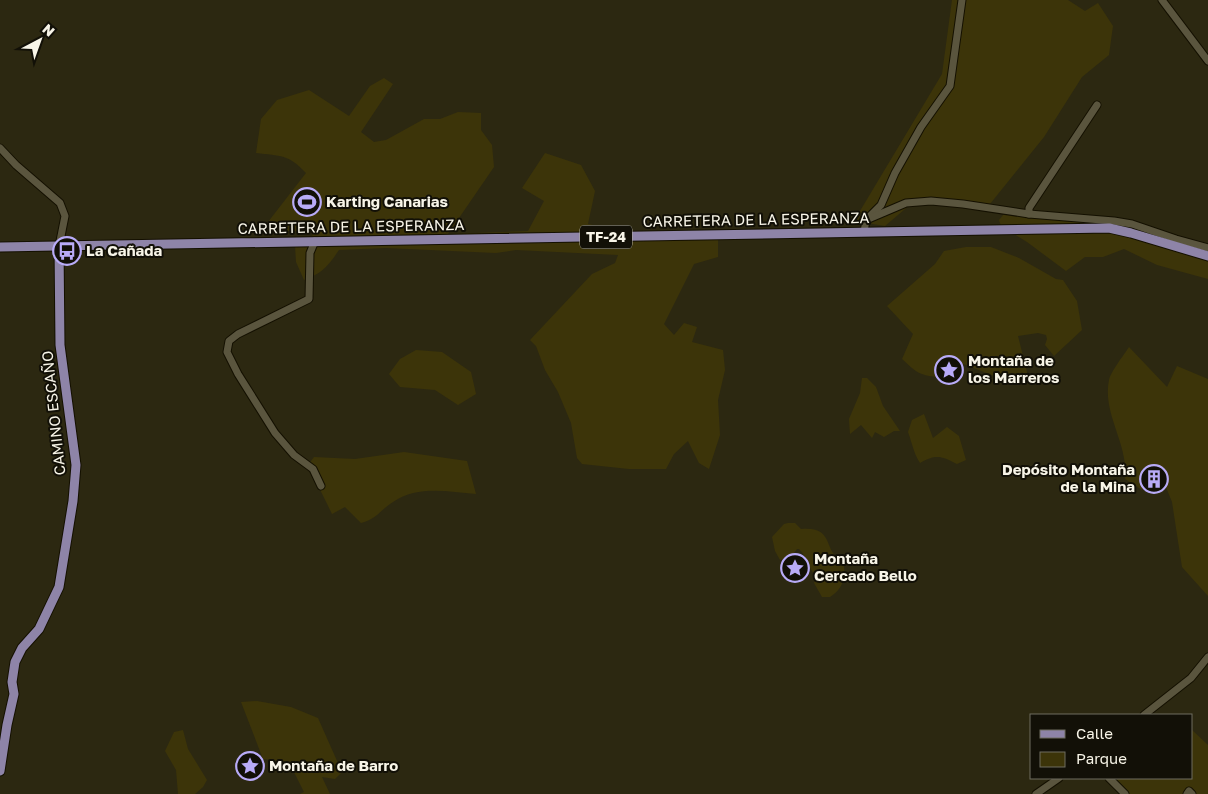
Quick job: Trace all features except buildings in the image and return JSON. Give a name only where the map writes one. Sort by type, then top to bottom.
[{"type":"main road","name":"CARRETERA DE LA ESPERANZA","points":[[0,247],[1109,228],[1208,256]]},
{"type":"main road","name":"CAMINO ESCAÑO","points":[[0,771],[14,694],[12,682],[15,662],[22,648],[39,629],[59,587],[73,501],[76,465],[60,345],[58,246]]},
{"type":"street","points":[[864,232],[866,220],[881,204],[895,173],[921,127],[950,86],[962,0]]},
{"type":"street","points":[[1162,0],[1208,61]]},
{"type":"street","points":[[1029,214],[1029,208],[1096,105]]},
{"type":"street","points":[[0,148],[16,165],[60,203],[65,216],[58,246]]},
{"type":"street","points":[[866,220],[906,203],[919,201],[964,204],[1029,214],[1132,224],[1176,240],[1208,248]]},
{"type":"street","points":[[315,241],[310,253],[309,299],[238,334],[229,341],[227,352],[238,374],[275,433],[294,455],[313,469],[320,486]]},
{"type":"street","points":[[1145,714],[1191,678],[1208,658]]},
{"type":"street","points":[[1036,794],[1058,779]]},
{"type":"street","points":[[1110,779],[1125,794]]},
{"type":"street","points":[[1187,794],[1189,791],[1192,794]]},
{"type":"green space","points":[[952,0],[1068,0],[1085,11],[1098,3],[1113,26],[1109,55],[1082,77],[1044,137],[990,204],[963,200],[918,198],[885,226],[854,221],[942,74]]},
{"type":"green space","points":[[384,78],[393,84],[361,132],[374,142],[386,140],[424,119],[440,119],[458,112],[481,113],[481,130],[492,145],[494,167],[448,234],[528,231],[544,201],[522,188],[545,153],[581,165],[595,191],[588,224],[608,228],[635,239],[718,240],[718,257],[694,264],[664,324],[674,335],[684,323],[697,327],[692,342],[723,350],[725,370],[718,400],[720,435],[709,469],[699,463],[688,441],[674,454],[666,469],[629,469],[582,464],[577,458],[571,423],[558,392],[545,370],[536,346],[530,340],[592,274],[615,263],[618,255],[516,250],[496,253],[386,248],[339,250],[332,260],[316,275],[304,280],[296,262],[295,246],[313,238],[311,231],[261,231],[306,173],[294,162],[284,157],[256,153],[261,119],[277,100],[309,90],[349,116],[370,86]]},
{"type":"green space","points":[[1007,210],[1107,224],[1208,253],[1208,279],[1157,265],[1124,249],[1103,257],[1085,257],[1066,271],[1027,242],[1001,226],[999,220]]},
{"type":"green space","points":[[966,247],[991,247],[1019,258],[1056,279],[1063,280],[1077,301],[1082,330],[1054,356],[1045,345],[1046,335],[1038,333],[1018,336],[1028,376],[1015,384],[963,364],[945,376],[928,376],[917,372],[902,359],[913,334],[887,306],[935,264],[944,251]]},
{"type":"green space","points":[[1129,347],[1167,387],[1177,366],[1208,379],[1208,596],[1182,567],[1172,502],[1161,475],[1150,472],[1142,490],[1125,479],[1123,454],[1109,405],[1108,393],[1110,376]]},
{"type":"green space","points":[[416,350],[442,352],[471,372],[476,394],[458,405],[435,390],[400,387],[389,374],[400,359]]},
{"type":"green space","points":[[862,378],[867,378],[876,387],[883,406],[900,431],[894,431],[884,437],[875,432],[872,438],[861,425],[850,434],[849,419],[860,393]]},
{"type":"green space","points":[[924,414],[933,438],[947,427],[959,436],[966,460],[957,464],[935,457],[920,463],[908,432],[912,420]]},
{"type":"green space","points":[[404,452],[467,461],[476,494],[444,491],[413,493],[393,502],[375,517],[361,523],[345,507],[332,514],[308,465],[314,457],[355,459]]},
{"type":"green space","points":[[795,523],[801,529],[819,531],[824,535],[832,551],[842,560],[844,566],[843,581],[838,590],[830,597],[822,597],[814,583],[816,577],[799,549],[791,557],[780,560],[775,551],[772,537],[784,524]]},
{"type":"green space","points":[[257,701],[291,707],[318,718],[342,772],[335,779],[322,777],[330,794],[300,794],[304,792],[289,762],[263,759],[241,702]]},
{"type":"green space","points":[[183,730],[188,749],[207,780],[203,787],[195,794],[178,794],[176,770],[165,751],[174,732]]},
{"type":"green space","points":[[1193,731],[1208,745],[1208,794],[1128,794],[1113,779],[1193,779]]},
{"type":"place","name":"Karting Canarias","points":[[307,202]]},
{"type":"place","name":"La Cañada","points":[[67,251]]},
{"type":"place","name":"Montaña de los Marreros","points":[[949,370]]},
{"type":"place","name":"Depósito Montaña de la Mina","points":[[1154,479]]},
{"type":"place","name":"Montaña Cercado Bello","points":[[795,568]]},
{"type":"place","name":"Montaña de Barro","points":[[250,766]]}]
